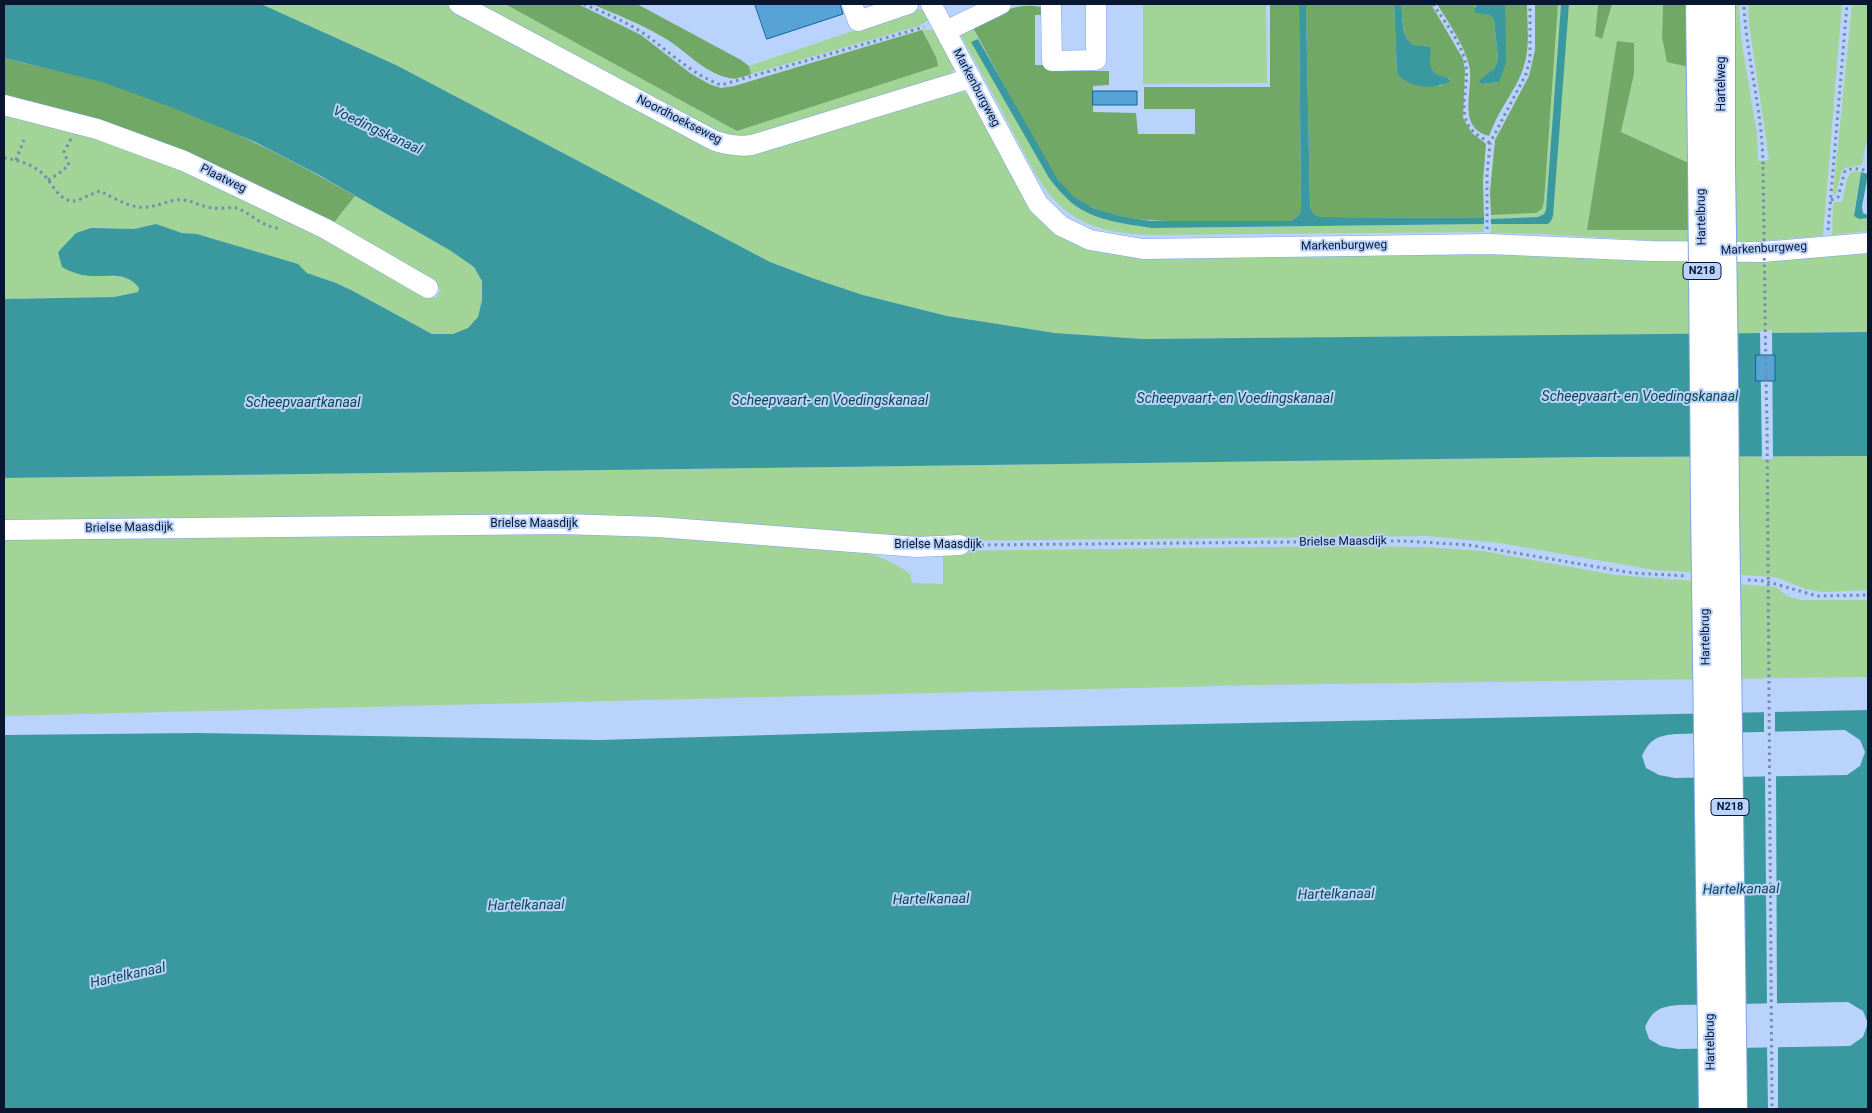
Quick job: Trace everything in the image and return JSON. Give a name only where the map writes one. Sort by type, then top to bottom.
[{"type":"main road","name":"Hartelweg","points":[[1699,4],[1712,165]]},
{"type":"main road","name":"Hartelweg","points":[[1712,165],[1722,4]]},
{"type":"main road","name":"Hartelbrug","points":[[1712,165],[1712,1109]]},
{"type":"main road","name":"Hartelbrug","points":[[1712,165],[1734,1109]]},
{"type":"street","name":"Noordhoekseweg","points":[[459,4],[716,141],[740,147],[752,145],[971,78]]},
{"type":"street","points":[[852,4],[858,21],[908,4]]},
{"type":"street","name":"Markenburgweg","points":[[931,4],[1038,204],[1062,226],[1090,240],[1143,249],[1488,244],[1650,251],[1762,252],[1868,243]]},
{"type":"street","points":[[944,26],[1001,4]]},
{"type":"street","points":[[1051,4],[1052,61],[1096,60],[1096,4]]},
{"type":"street","name":"Plaatweg","points":[[4,105],[84,126],[184,161],[326,229],[428,288]]},
{"type":"street","name":"Brielse Maasdijk","points":[[4,530],[562,524],[658,527],[917,548],[960,545]]},
{"type":"path","points":[[584,4],[614,17],[643,33],[692,71],[706,80],[720,85],[944,26]]},
{"type":"path","points":[[1433,4],[1461,49],[1468,70],[1464,111],[1467,122],[1472,131],[1490,143]]},
{"type":"path","points":[[1487,230],[1487,175],[1490,143],[1526,74],[1530,59],[1530,4]]},
{"type":"path","points":[[1744,4],[1750,68],[1763,143],[1772,1109]]},
{"type":"path","points":[[1827,246],[1847,4]]},
{"type":"path","points":[[48,180],[66,169],[69,165],[64,152],[66,146],[84,126]]},
{"type":"path","points":[[16,160],[24,140]]},
{"type":"path","points":[[4,158],[26,162],[44,174],[66,200],[76,201],[90,193],[100,191],[126,204],[139,207],[152,207],[176,200],[186,200],[212,208],[236,208],[258,222],[276,228],[288,227],[300,217]]},
{"type":"path","points":[[1830,200],[1838,197],[1845,172],[1856,168],[1868,171]]},
{"type":"path","name":"Brielse Maasdijk","points":[[960,545],[1404,541],[1469,545],[1634,573],[1690,576]]},
{"type":"path","points":[[1746,580],[1765,581],[1817,596],[1868,595]]},
{"type":"shaded area","points":[[261,4],[452,4],[719,148],[953,90],[963,91],[972,97],[1020,178],[1085,244],[1509,251],[1693,260],[1693,334],[1143,339],[1055,333],[947,316],[863,295],[770,262],[396,65]]},
{"type":"shaded area","points":[[472,4],[505,4],[737,131],[857,92],[936,57],[922,30],[936,30],[955,66],[950,77],[768,136],[722,139]]},
{"type":"shaded area","points":[[505,4],[578,4],[641,35],[690,73],[709,84],[721,88],[734,86],[922,30],[936,57],[938,66],[737,131]]},
{"type":"shaded area","points":[[592,4],[637,4],[741,60],[749,66],[751,74],[735,78],[720,75],[702,66],[653,31]]},
{"type":"shaded area","points":[[1143,4],[1266,4],[1267,83],[1143,84]]},
{"type":"shaded area","points":[[1270,4],[1299,4],[1301,210],[1298,216],[1291,221],[1172,221],[1137,219],[1104,212],[1073,196],[1065,189],[1047,164],[972,26],[1004,10],[1022,6],[1040,7],[1048,15],[1035,15],[1035,65],[1055,65],[1056,71],[1109,71],[1109,85],[1093,86],[1093,112],[1136,113],[1138,134],[1195,134],[1195,109],[1144,109],[1144,87],[1270,87]]},
{"type":"shaded area","points":[[1306,4],[1394,4],[1397,73],[1440,86],[1451,80],[1435,74],[1429,62],[1426,45],[1413,45],[1410,43],[1404,31],[1402,19],[1401,4],[1431,4],[1463,59],[1465,70],[1463,118],[1472,133],[1486,144],[1483,181],[1484,218],[1320,217],[1314,214],[1310,207]]},
{"type":"shaded area","points":[[1437,4],[1476,4],[1474,7],[1490,15],[1494,20],[1498,59],[1494,69],[1482,84],[1499,82],[1505,4],[1527,4],[1527,55],[1521,74],[1497,117],[1489,136],[1479,131],[1472,124],[1469,116],[1469,65],[1459,41]]},
{"type":"shaded area","points":[[1535,4],[1558,4],[1544,202],[1542,209],[1536,213],[1491,215],[1490,191],[1495,140],[1529,76],[1535,50]]},
{"type":"shaded area","points":[[1558,4],[1561,4],[1546,210],[1544,214],[1538,217],[1491,219],[1491,215],[1536,213],[1542,209]]},
{"type":"shaded area","points":[[1569,4],[1598,4],[1595,36],[1601,39],[1612,4],[1663,4],[1662,37],[1689,67],[1691,164],[1621,132],[1634,74],[1587,230],[1692,230],[1692,243],[1491,233],[1491,224],[1548,224],[1551,221]]},
{"type":"shaded area","points":[[1598,4],[1612,4],[1602,39],[1595,36]]},
{"type":"shaded area","points":[[1663,4],[1690,4],[1689,67],[1667,62],[1662,37]]},
{"type":"shaded area","points":[[1733,4],[1739,4],[1741,38],[1757,134],[1758,161],[1769,160],[1749,24],[1748,4],[1842,4],[1823,236],[1734,243]]},
{"type":"shaded area","points":[[1852,4],[1868,4],[1868,133],[1862,165],[1842,170],[1836,195],[1833,195]]},
{"type":"shaded area","points":[[918,9],[924,10],[930,19],[919,26],[751,74],[749,66]]},
{"type":"shaded area","points":[[972,26],[978,39],[971,42],[1077,207],[1114,220],[1152,228],[1484,224],[1484,232],[1153,235],[1131,234],[1088,224],[1059,205],[1037,176],[960,34]]},
{"type":"shaded area","points":[[1617,41],[1634,43],[1634,74],[1621,132],[1691,164],[1692,230],[1587,230]]},
{"type":"shaded area","points":[[4,58],[91,78],[168,105],[264,147],[355,196],[332,225],[4,97]]},
{"type":"shaded area","points":[[4,109],[165,159],[355,251],[436,298],[441,289],[332,225],[355,196],[451,251],[474,267],[483,281],[482,300],[478,317],[468,329],[453,334],[432,334],[353,291],[307,273],[297,264],[197,234],[182,233],[156,224],[134,229],[91,228],[76,233],[58,252],[90,276],[127,278],[139,288],[138,292],[114,297],[4,299]]},
{"type":"shaded area","points":[[1851,172],[1861,172],[1854,211],[1859,219],[1868,218],[1868,231],[1832,235],[1833,204],[1835,202],[1842,202],[1847,179]]},
{"type":"shaded area","points":[[1868,251],[1868,332],[1734,333],[1733,260]]},
{"type":"shaded area","points":[[1868,456],[1868,590],[1822,592],[1806,589],[1775,577],[1654,570],[1500,543],[1427,536],[945,541],[4,523],[4,478],[1592,457]]},
{"type":"shaded area","points":[[596,531],[863,552],[882,558],[899,567],[910,574],[912,583],[943,584],[943,551],[1347,546],[1425,547],[1483,551],[1615,575],[1776,587],[1787,596],[1801,600],[1868,600],[1868,677],[1255,685],[4,716],[4,537]]},
{"type":"water","points":[[4,4],[261,4],[396,65],[770,262],[863,295],[947,316],[1055,333],[1143,339],[1868,332],[1868,456],[1592,457],[4,478],[4,299],[114,297],[138,292],[139,288],[134,283],[123,277],[86,276],[62,267],[58,252],[76,233],[91,228],[134,229],[156,224],[182,233],[197,234],[298,264],[307,273],[353,291],[432,334],[453,334],[468,328],[478,317],[482,300],[482,281],[474,267],[451,251],[319,175],[255,142],[171,107],[102,82],[4,58]]},
{"type":"water","points":[[1299,4],[1306,4],[1310,207],[1314,214],[1320,217],[1484,218],[1484,224],[1152,228],[1113,221],[1093,215],[1072,203],[1049,178],[971,42],[978,39],[1058,180],[1073,196],[1093,208],[1120,216],[1150,221],[1291,221],[1298,216],[1301,210]]},
{"type":"water","points":[[1394,4],[1401,4],[1407,39],[1415,45],[1431,48],[1431,68],[1436,74],[1447,77],[1451,81],[1430,87],[1415,85],[1397,73]]},
{"type":"water","points":[[1476,4],[1505,4],[1506,63],[1499,82],[1482,84],[1479,81],[1494,69],[1498,59],[1494,20],[1490,15],[1476,13],[1474,11]]},
{"type":"water","points":[[1561,4],[1569,4],[1553,216],[1548,224],[1491,224],[1491,219],[1538,217],[1544,214],[1546,210]]},
{"type":"water","points":[[1861,172],[1868,174],[1862,207],[1863,213],[1868,215],[1868,218],[1859,219],[1854,216]]},
{"type":"water","name":"Hartelkanaal","points":[[1868,710],[1868,1023],[1868,1109],[4,1109],[4,735],[198,733],[600,740],[1007,728]],"holes":[[[1845,730],[1860,740],[1865,752],[1860,766],[1847,775],[1675,778],[1659,775],[1646,768],[1642,756],[1655,739],[1675,734]],[[1848,1002],[1863,1011],[1868,1023],[1863,1037],[1850,1046],[1678,1049],[1661,1046],[1649,1039],[1645,1027],[1657,1010],[1678,1005]]]},
{"type":"pier","points":[[1772,330],[1773,459],[1762,459],[1760,331]]},
{"type":"pier","points":[[1764,709],[1775,709],[1775,734],[1764,734]]},
{"type":"pier","points":[[1765,774],[1776,774],[1777,1005],[1767,1006]]},
{"type":"pier","points":[[1767,1045],[1778,1045],[1778,1109],[1768,1109]]},
{"type":"building","points":[[755,4],[840,4],[843,14],[767,39]]},
{"type":"building","points":[[1093,91],[1137,91],[1137,105],[1093,105]]},
{"type":"building","points":[[1756,355],[1775,355],[1775,381],[1756,381]]},
{"type":"water label","name":"Voedingskanaal","points":[[377,131]]},
{"type":"water label","name":"Scheepvaart- en Voedingskanaal","points":[[1640,397]]},
{"type":"water label","name":"Scheepvaart- en Voedingskanaal","points":[[1235,399]]},
{"type":"water label","name":"Scheepvaart- en Voedingskanaal","points":[[830,401]]},
{"type":"water label","name":"Scheepvaartkanaal","points":[[303,403]]}]
